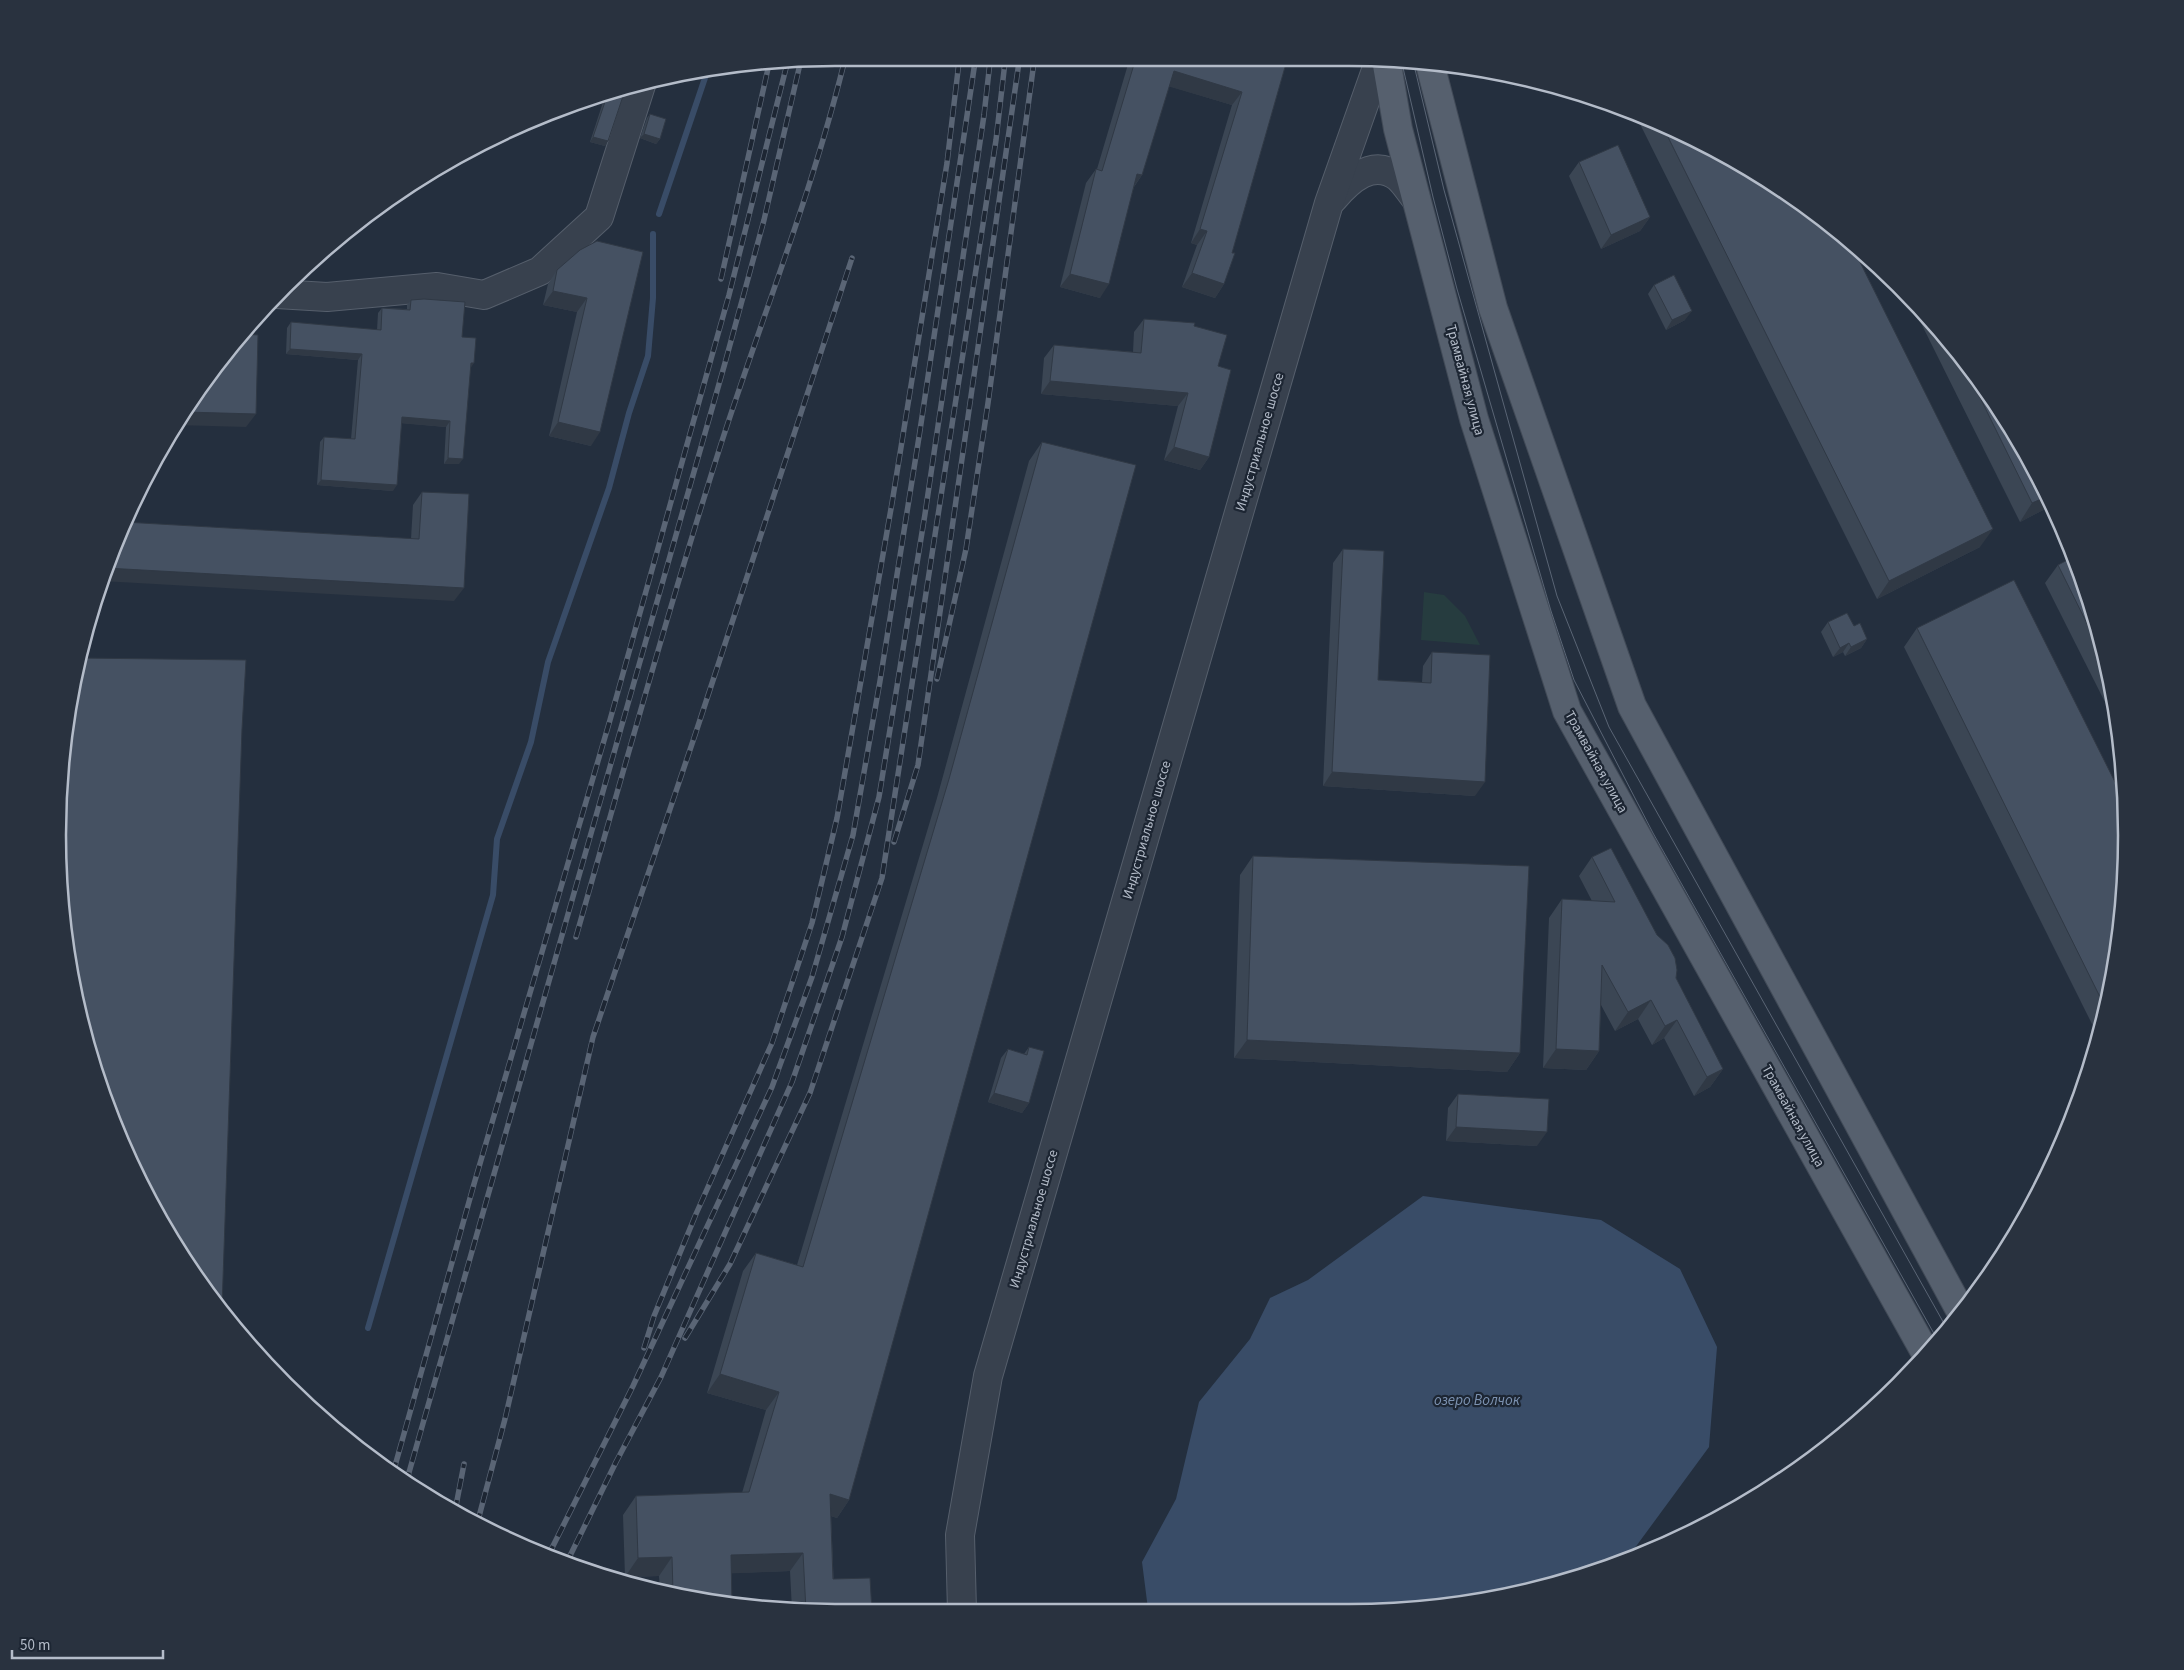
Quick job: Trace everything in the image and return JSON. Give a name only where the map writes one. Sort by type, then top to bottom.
[{"type":"main road","name":"Трамвайная улица","points":[[1387,68],[1398,129],[1474,419],[1567,711],[1923,1346]]},
{"type":"main road","points":[[1432,71],[1493,308],[1632,706],[1957,1305]]},
{"type":"street","name":"Индустриальное шоссе","points":[[962,1604],[960,1535],[988,1376],[1329,204],[1377,67]]},
{"type":"street","points":[[288,295],[327,297],[438,287],[484,295],[540,271],[599,217],[639,91]]},
{"type":"street","points":[[1329,204],[1346,183],[1364,172],[1378,169],[1397,177],[1416,199]]},
{"type":"green space","points":[[1424,592],[1444,595],[1465,616],[1480,645],[1421,640]]},
{"type":"water","name":"озеро Волчок","points":[[1423,1196],[1601,1220],[1680,1269],[1717,1347],[1709,1447],[1635,1548],[1548,1578],[1499,1589],[1399,1602],[1349,1604],[1147,1604],[1142,1562],[1176,1499],[1199,1402],[1250,1339],[1270,1298],[1308,1280]]},
{"type":"building","points":[[1134,66],[1285,66],[1232,253],[1235,253],[1224,284],[1192,273],[1207,231],[1200,229],[1242,92],[1174,71],[1142,175],[1137,174],[1109,284],[1070,274],[1096,169],[1102,171]]},
{"type":"building","points":[[623,96],[608,141],[593,137],[605,102]]},
{"type":"building","points":[[650,114],[666,119],[660,139],[644,134]]},
{"type":"building","points":[[1668,136],[1733,169],[1776,196],[1817,225],[1859,260],[1993,529],[1889,581]]},
{"type":"building","points":[[1618,145],[1650,217],[1611,235],[1579,162]]},
{"type":"building","points":[[597,241],[643,252],[600,432],[558,422],[587,298],[553,291],[557,270],[580,250]]},
{"type":"building","points":[[1674,275],[1692,311],[1672,320],[1654,285]]},
{"type":"building","points":[[411,300],[465,302],[462,337],[476,338],[474,363],[471,363],[463,459],[448,458],[450,421],[402,417],[397,485],[321,480],[324,437],[355,439],[362,354],[290,349],[291,322],[381,330],[382,308],[410,310]]},
{"type":"building","points":[[1144,319],[1195,323],[1194,326],[1227,335],[1218,366],[1231,370],[1209,457],[1174,447],[1188,393],[1050,381],[1054,345],[1141,353]]},
{"type":"building","points":[[252,335],[258,335],[256,414],[193,412],[225,367]]},
{"type":"building","points":[[1979,395],[2015,451],[2038,495],[2040,500],[2032,503]]},
{"type":"building","points":[[1042,442],[1136,465],[849,1500],[830,1494],[833,1579],[870,1578],[872,1604],[806,1603],[803,1553],[731,1555],[732,1596],[673,1586],[672,1557],[638,1558],[636,1496],[749,1492],[779,1392],[720,1374],[756,1253],[803,1267],[949,779]]},
{"type":"building","points":[[422,492],[469,494],[464,588],[114,568],[133,523],[419,539]]},
{"type":"building","points":[[1343,549],[1384,551],[1378,680],[1431,683],[1432,652],[1490,655],[1485,782],[1332,772]]},
{"type":"building","points":[[2066,560],[2090,630],[2058,565]]},
{"type":"building","points":[[2014,580],[2116,784],[2118,835],[2116,885],[2111,935],[2100,997],[1917,628]]},
{"type":"building","points":[[1847,613],[1854,626],[1860,623],[1867,639],[1851,647],[1849,643],[1840,648],[1828,622]]},
{"type":"building","points":[[87,658],[246,660],[222,1299],[169,1219],[125,1129],[107,1082],[92,1034],[81,985],[68,885],[66,835],[73,735]]},
{"type":"building","points":[[1611,848],[1657,935],[1668,945],[1675,958],[1676,978],[1723,1069],[1707,1077],[1677,1020],[1665,1026],[1651,1000],[1628,1012],[1602,965],[1599,1051],[1556,1049],[1562,899],[1615,902],[1592,857]]},
{"type":"building","points":[[1253,856],[1529,866],[1520,1053],[1247,1040]]},
{"type":"building","points":[[1029,1047],[1044,1051],[1029,1103],[994,1093],[1008,1049],[1027,1055]]},
{"type":"building","points":[[1458,1094],[1549,1099],[1547,1132],[1456,1127]]},
{"type":"waterway","points":[[659,214],[705,78]]},
{"type":"waterway","points":[[368,1328],[493,895],[497,839],[531,742],[548,662],[609,488],[629,413],[648,356],[653,298],[653,234]]},
{"type":"tram line","points":[[1403,68],[1433,197],[1457,289],[1551,611],[1574,680],[1653,833],[1934,1334]]},
{"type":"tram line","points":[[1415,70],[1444,190],[1557,596],[1609,727],[1943,1322]]},
{"type":"railway","points":[[576,937],[702,505],[802,207],[843,66]]},
{"type":"railway","points":[[644,1348],[654,1316],[696,1214],[772,1043],[812,923],[837,818],[892,503],[947,163],[959,66]]},
{"type":"railway","points":[[551,1549],[633,1386],[772,1087],[812,977],[853,835],[919,437],[974,66]]},
{"type":"railway","points":[[570,1556],[616,1462],[661,1377],[792,1082],[842,937],[879,797],[925,514],[990,66]]},
{"type":"railway","points":[[685,1338],[730,1264],[810,1093],[882,878],[996,140],[1005,66]]},
{"type":"railway","points":[[894,842],[918,765],[1018,66]]},
{"type":"railway","points":[[937,679],[966,549],[988,403],[1033,66]]},
{"type":"railway","points":[[408,1474],[725,363],[764,220],[799,67]]},
{"type":"railway","points":[[395,1465],[474,1184],[610,720],[729,295],[786,68]]},
{"type":"railway","points":[[721,279],[768,70]]},
{"type":"railway","points":[[479,1516],[505,1419],[593,1037],[695,735],[852,258]]},
{"type":"railway","points":[[456,1504],[464,1464]]}]
